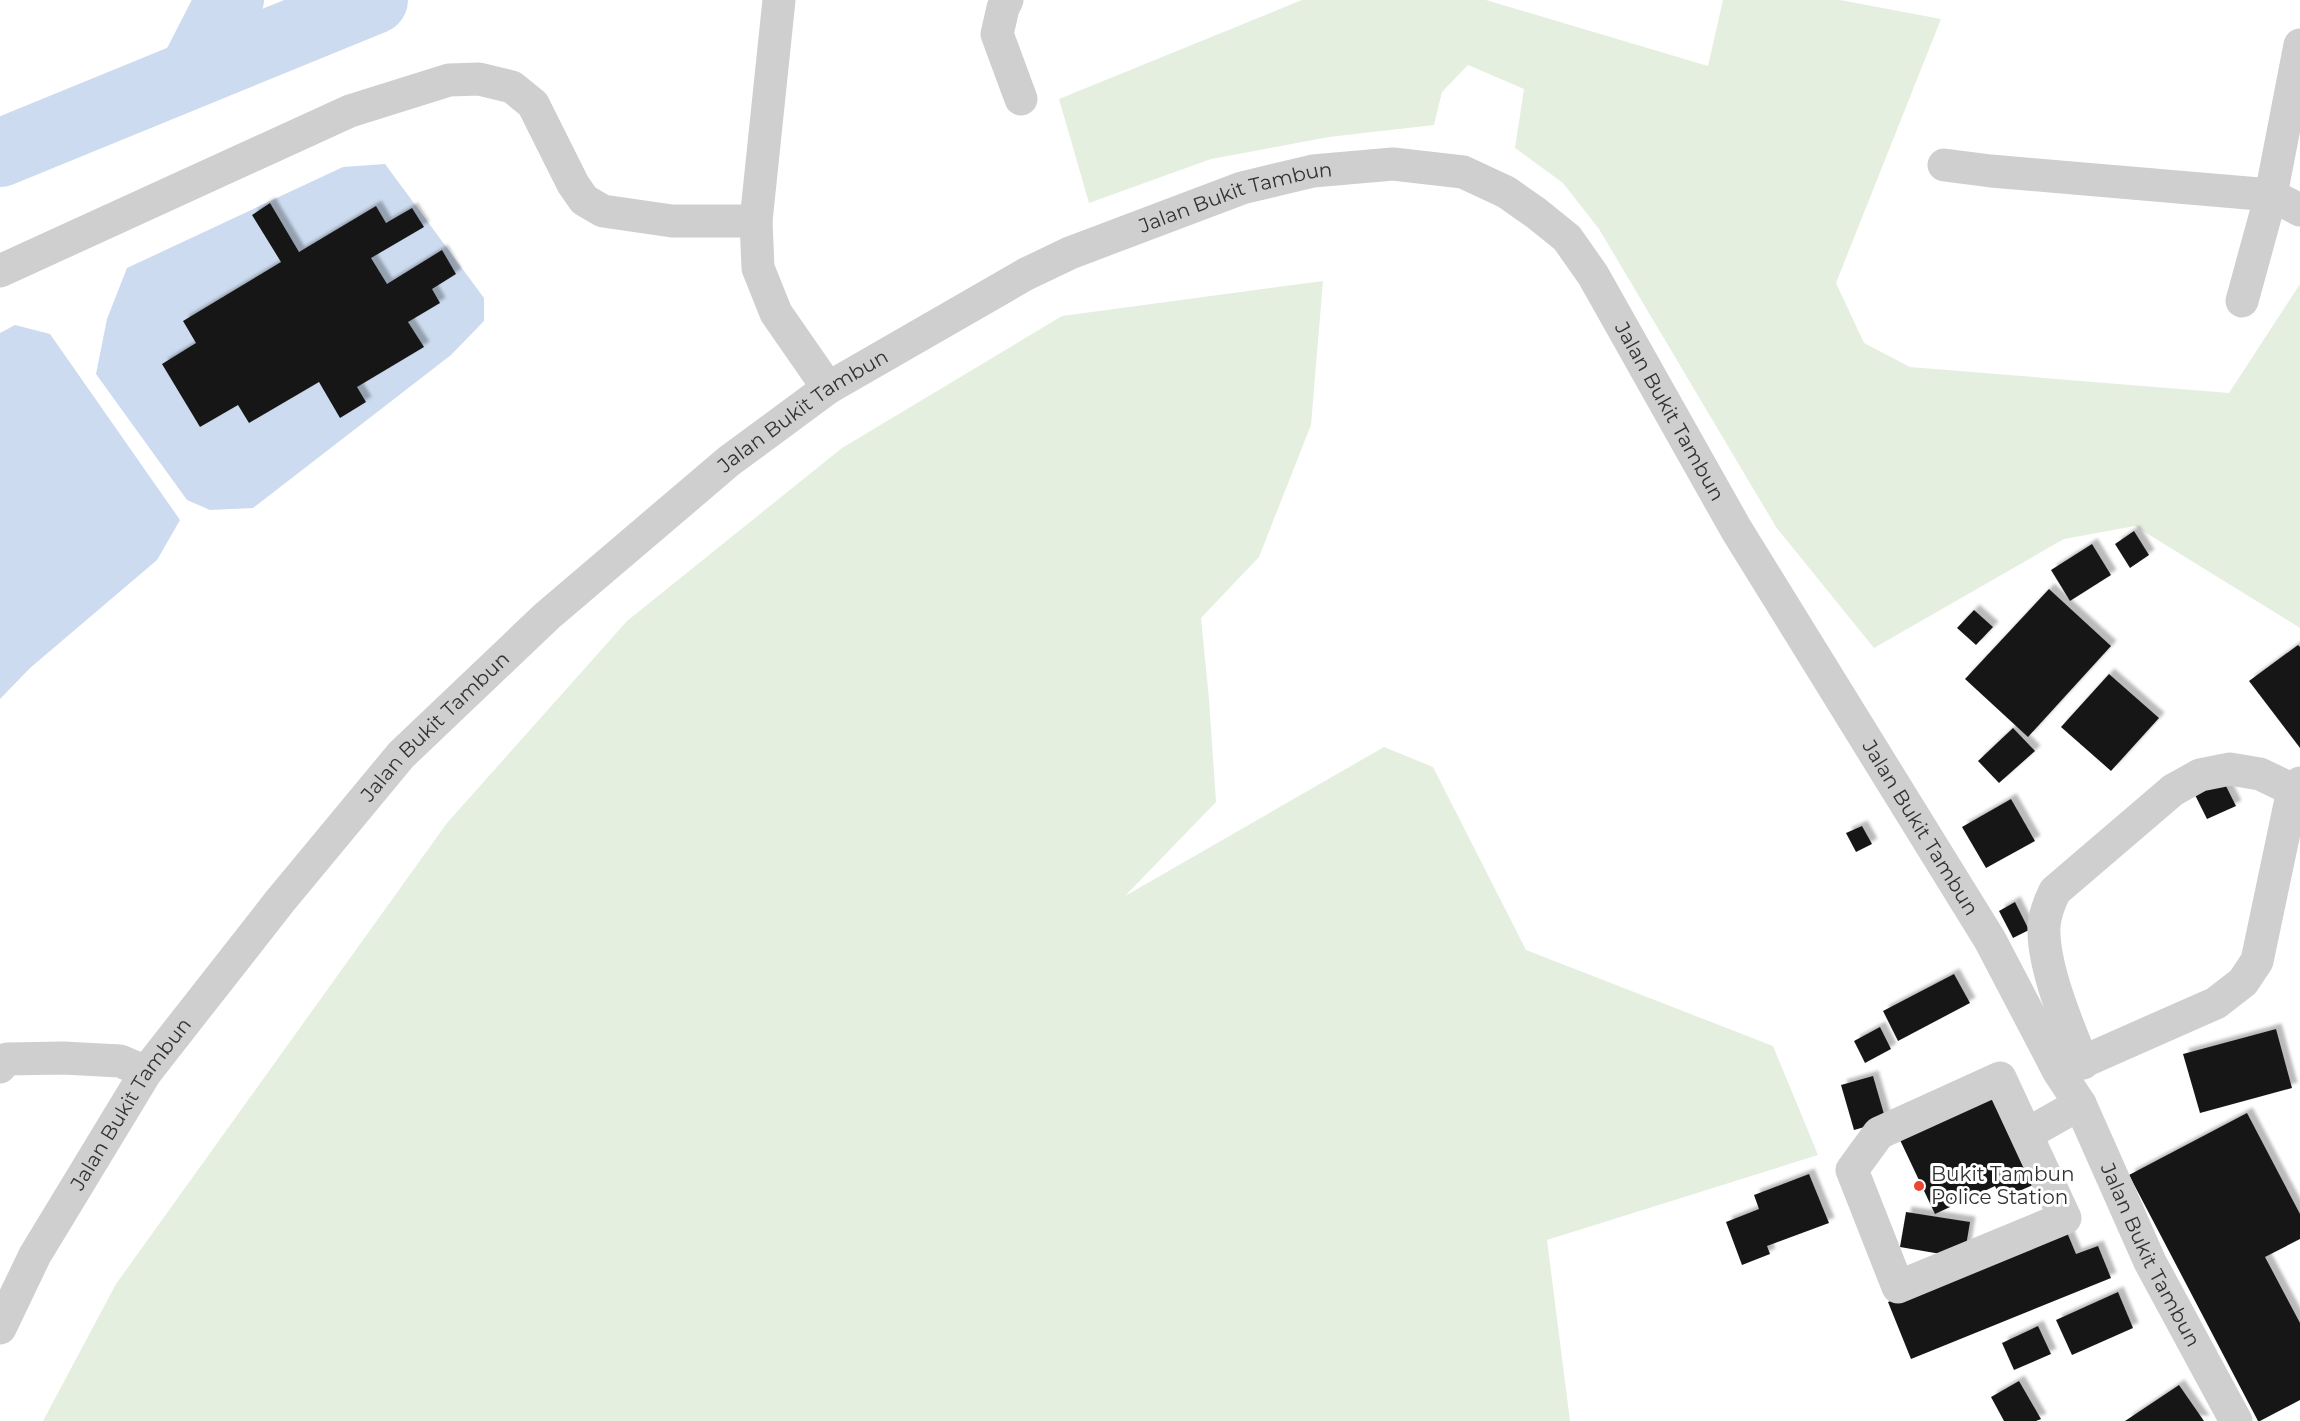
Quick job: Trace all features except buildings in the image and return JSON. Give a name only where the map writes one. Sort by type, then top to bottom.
[{"type":"street","points":[[779,0],[756,221],[758,268],[776,313],[828,388]]},
{"type":"street","points":[[1006,0],[1002,8],[997,34],[1021,99]]},
{"type":"street","points":[[2242,301],[2271,195],[2300,45]]},
{"type":"street","points":[[0,271],[350,111],[449,80],[479,80],[512,87],[534,104],[573,184],[584,200],[603,211],[672,221],[756,221]]},
{"type":"street","name":"Jalan Bukit Tambun","points":[[0,1328],[35,1255],[146,1072],[280,901],[400,755],[556,608],[729,461],[828,388],[1026,274],[1070,253],[1242,188],[1313,171],[1393,164],[1463,172],[1506,192],[1567,238],[1593,275],[1736,529],[2071,1068],[2080,1104],[2150,1262],[2236,1421]]},
{"type":"street","points":[[1944,165],[2271,195],[2300,210]]},
{"type":"street","points":[[2230,769],[2260,774],[2296,786],[2257,961],[2243,982],[2216,1003],[2071,1068],[2066,1022],[2047,958],[2044,927],[2047,907],[2055,891],[2173,790],[2200,775],[2230,769]]},
{"type":"street","points":[[2,1060],[63,1058],[120,1061],[146,1072]]},
{"type":"street","points":[[2000,1078],[2027,1134],[2065,1218],[1898,1287],[1852,1170],[1879,1133],[2000,1078]]},
{"type":"street","points":[[2027,1134],[2080,1104]]},
{"type":"green space","points":[[1302,0],[1486,0],[1708,66],[1723,0],[1840,0],[1941,19],[1836,283],[1864,343],[1910,367],[2229,393],[2300,284],[2300,628],[2135,526],[2064,539],[1874,648],[1776,527],[1599,229],[1563,183],[1515,148],[1524,89],[1468,65],[1442,92],[1434,125],[1329,137],[1211,159],[1089,203],[1059,99]]},
{"type":"green space","points":[[1323,281],[1311,425],[1259,557],[1201,618],[1216,802],[1125,896],[1384,747],[1433,767],[1526,950],[1773,1046],[1818,1155],[1547,1240],[1570,1421],[43,1421],[116,1284],[447,823],[627,621],[842,448],[1062,316]]},
{"type":"water","points":[[385,164],[484,298],[484,321],[451,355],[253,508],[210,510],[187,500],[96,374],[107,319],[127,268],[343,167]]},
{"type":"water","points":[[15,325],[50,334],[180,520],[157,560],[30,668],[0,699],[0,333]]},
{"type":"waterway","points":[[192,74],[230,0]]},
{"type":"waterway","points":[[0,153],[374,0]]},
{"type":"place","name":"Bukit Tambun Police Station","points":[[1919,1186]]}]
